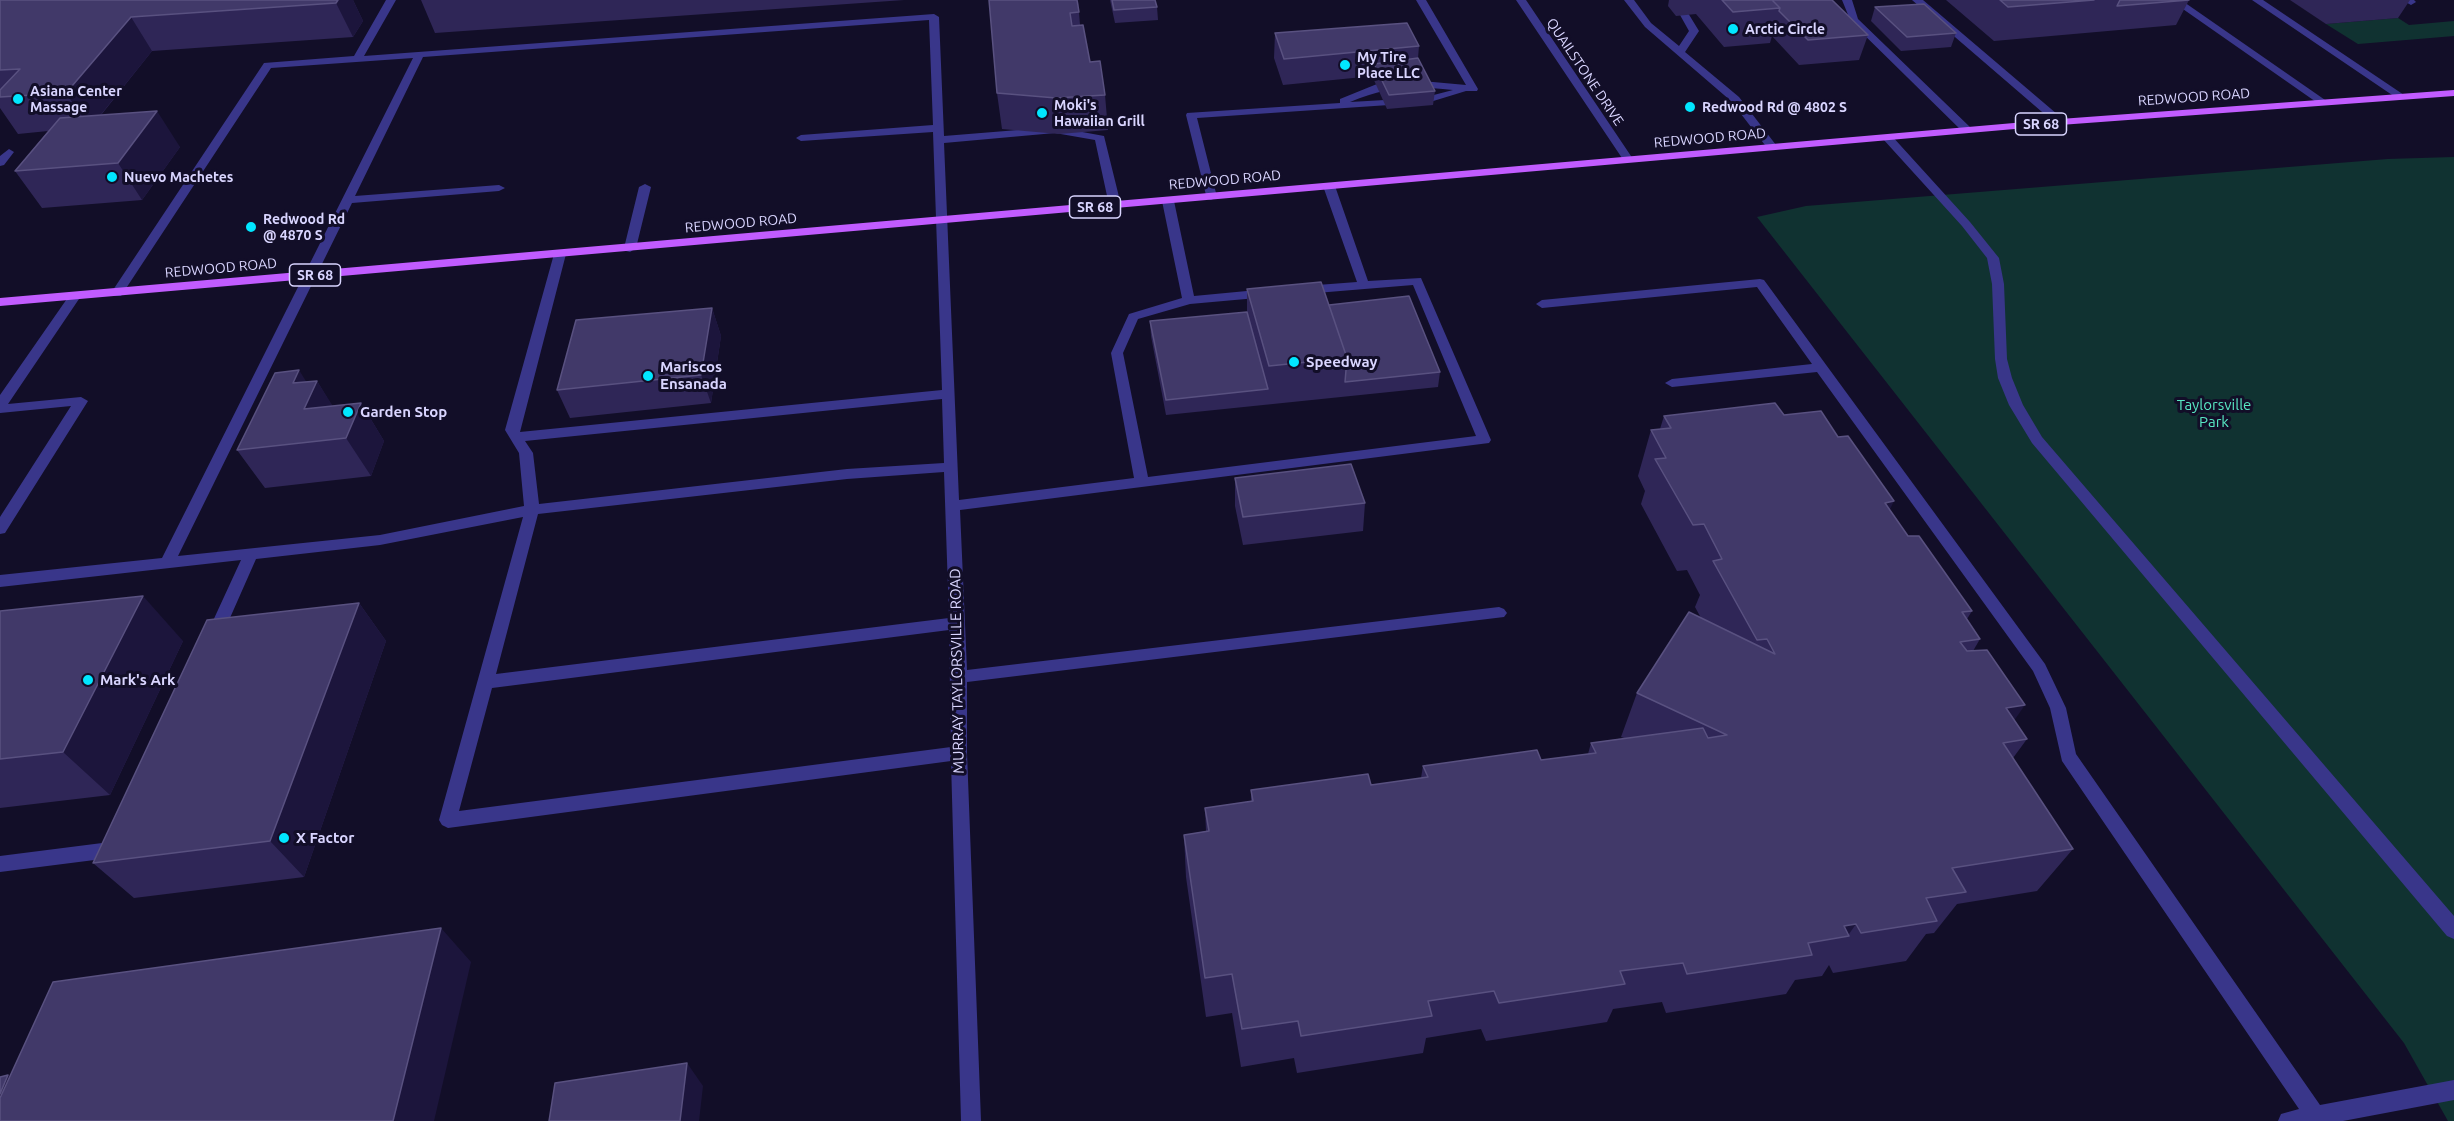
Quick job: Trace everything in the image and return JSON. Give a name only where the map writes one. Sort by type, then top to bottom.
[{"type":"main road","name":"REDWOOD ROAD","points":[[0,302],[2060,122],[2454,93]]},
{"type":"street","points":[[357,59],[391,0]]},
{"type":"street","points":[[1421,0],[1473,89]]},
{"type":"street","name":"QUAILSTONE DRIVE","points":[[1521,0],[1628,159]]},
{"type":"street","points":[[1629,0],[1648,25],[1735,99],[1772,147]]},
{"type":"street","points":[[1847,0],[1854,20],[1967,130]]},
{"type":"street","points":[[1917,0],[2060,122]]},
{"type":"street","points":[[2175,0],[2324,102]]},
{"type":"street","points":[[2257,0],[2402,97]]},
{"type":"street","points":[[1681,51],[1694,31],[1685,15]]},
{"type":"street","name":"MURRAY TAYLORSVILLE ROAD","points":[[420,54],[934,17],[959,677],[959,753],[971,1121]]},
{"type":"street","points":[[117,293],[268,65],[420,54]]},
{"type":"street","points":[[166,563],[312,275],[420,54]]},
{"type":"street","points":[[1336,104],[1377,87],[1422,84],[1473,89]]},
{"type":"street","points":[[1430,99],[1473,89]]},
{"type":"street","points":[[1211,197],[1191,115],[1336,104],[1384,103]]},
{"type":"street","points":[[801,138],[1055,130],[1100,138],[1115,205]]},
{"type":"street","points":[[1887,137],[1966,224],[1993,258],[1998,284],[2001,359],[2005,378],[2016,405],[2037,440],[2454,930]]},
{"type":"street","points":[[0,163],[9,152]]},
{"type":"street","points":[[1329,186],[1364,286]]},
{"type":"street","points":[[630,248],[645,187]]},
{"type":"street","points":[[348,200],[499,188]]},
{"type":"street","points":[[1168,201],[1189,300]]},
{"type":"street","points":[[560,254],[512,430],[526,453],[532,510],[448,820],[959,753]]},
{"type":"street","points":[[952,506],[1485,440],[1417,281],[1189,300],[1133,317],[1118,353],[1142,482]]},
{"type":"street","points":[[1542,304],[1760,282],[2038,668],[2058,708],[2068,756],[2316,1116]]},
{"type":"street","points":[[0,407],[75,296]]},
{"type":"street","points":[[1672,383],[1821,367]]},
{"type":"street","points":[[516,437],[948,394]]},
{"type":"street","points":[[0,407],[81,401],[0,529]]},
{"type":"street","points":[[0,580],[380,540],[532,510],[847,474],[950,467]]},
{"type":"street","points":[[207,652],[251,554]]},
{"type":"street","points":[[959,677],[1498,613]]},
{"type":"street","points":[[486,682],[956,623]]},
{"type":"street","points":[[0,864],[118,849],[123,838]]},
{"type":"street","points":[[2288,1121],[2454,1090]]},
{"type":"green space","points":[[2398,18],[2409,25],[2454,21],[2454,36],[2358,44],[2326,24]]},
{"type":"green space","name":"Taylorsville Park","points":[[2454,157],[2454,1121],[2448,1121],[2404,1043],[1757,217],[1806,206],[2388,159]]},
{"type":"building","points":[[0,0],[338,0],[336,3],[131,17],[66,93],[0,97],[0,90],[20,69],[0,70]]},
{"type":"building","points":[[989,0],[1077,0],[1079,12],[1070,13],[1072,26],[1083,25],[1090,62],[1100,61],[1105,95],[1056,98],[997,93]]},
{"type":"building","points":[[1112,0],[1155,0],[1157,7],[1114,10]]},
{"type":"building","points":[[1722,0],[1772,0],[1780,8],[1733,12]]},
{"type":"building","points":[[1772,0],[1832,0],[1868,35],[1808,40],[1779,11],[1780,8]]},
{"type":"building","points":[[2000,0],[2094,0],[2008,7]]},
{"type":"building","points":[[2120,0],[2189,0],[2117,6]]},
{"type":"building","points":[[1924,4],[1956,33],[1907,37],[1875,7]]},
{"type":"building","points":[[1407,23],[1419,46],[1284,59],[1275,33]]},
{"type":"building","points":[[1418,58],[1435,91],[1389,95],[1374,64]]},
{"type":"building","points":[[157,111],[118,163],[15,171],[60,118]]},
{"type":"building","points":[[1321,282],[1347,358],[1269,366],[1247,289]]},
{"type":"building","name":"Speedway","points":[[1409,296],[1440,372],[1345,382],[1347,358],[1329,305]]},
{"type":"building","points":[[712,308],[701,375],[557,390],[576,320]]},
{"type":"building","points":[[1247,312],[1268,389],[1166,400],[1150,321]]},
{"type":"building","points":[[299,370],[293,383],[317,381],[304,409],[361,403],[346,438],[237,450],[275,373]]},
{"type":"building","points":[[1775,403],[1784,415],[1821,411],[1838,437],[1848,436],[1894,501],[1885,503],[1908,536],[1919,536],[1972,611],[1962,612],[1980,639],[1960,642],[1967,651],[1987,650],[2025,705],[2006,708],[2027,739],[2003,743],[2073,849],[1952,868],[1966,892],[1926,898],[1937,921],[1861,933],[1856,924],[1844,926],[1849,936],[1808,943],[1812,955],[1687,974],[1683,963],[1620,971],[1625,984],[1499,1003],[1494,991],[1428,1001],[1432,1016],[1301,1036],[1298,1021],[1242,1029],[1232,974],[1205,978],[1184,835],[1209,831],[1205,808],[1253,801],[1251,790],[1368,774],[1371,785],[1428,777],[1423,766],[1537,750],[1541,760],[1596,753],[1591,743],[1703,728],[1708,738],[1727,735],[1637,693],[1689,612],[1775,654],[1767,639],[1757,640],[1713,561],[1722,559],[1704,524],[1693,525],[1655,459],[1666,458],[1651,430],[1671,428],[1664,416]]},
{"type":"building","points":[[1351,464],[1365,503],[1243,517],[1235,478]]},
{"type":"building","points":[[143,596],[63,752],[0,759],[0,611]]},
{"type":"building","points":[[359,603],[270,841],[93,863],[207,620]]},
{"type":"building","points":[[441,928],[393,1121],[0,1121],[0,1098],[53,982]]},
{"type":"building","points":[[687,1063],[680,1121],[549,1121],[555,1083]]},
{"type":"building","points":[[8,1075],[0,1094],[0,1077]]},
{"type":"place","name":"Arctic Circle","points":[[1733,29]]},
{"type":"place","name":"My Tire Place LLC","points":[[1345,65]]},
{"type":"place","name":"Asiana Center Massage","points":[[18,99]]},
{"type":"place","name":"Redwood Rd @ 4802 S","points":[[1690,107]]},
{"type":"place","name":"Moki's Hawaiian Grill","points":[[1042,113]]},
{"type":"place","name":"Nuevo Machetes","points":[[112,177]]},
{"type":"place","name":"Redwood Rd @ 4870 S","points":[[251,227]]},
{"type":"place","name":"Speedway","points":[[1294,362]]},
{"type":"place","name":"Mariscos Ensanada","points":[[648,376]]},
{"type":"place","name":"Garden Stop","points":[[348,412]]},
{"type":"place","name":"Mark's Ark","points":[[88,680]]},
{"type":"place","name":"X Factor","points":[[284,838]]}]
